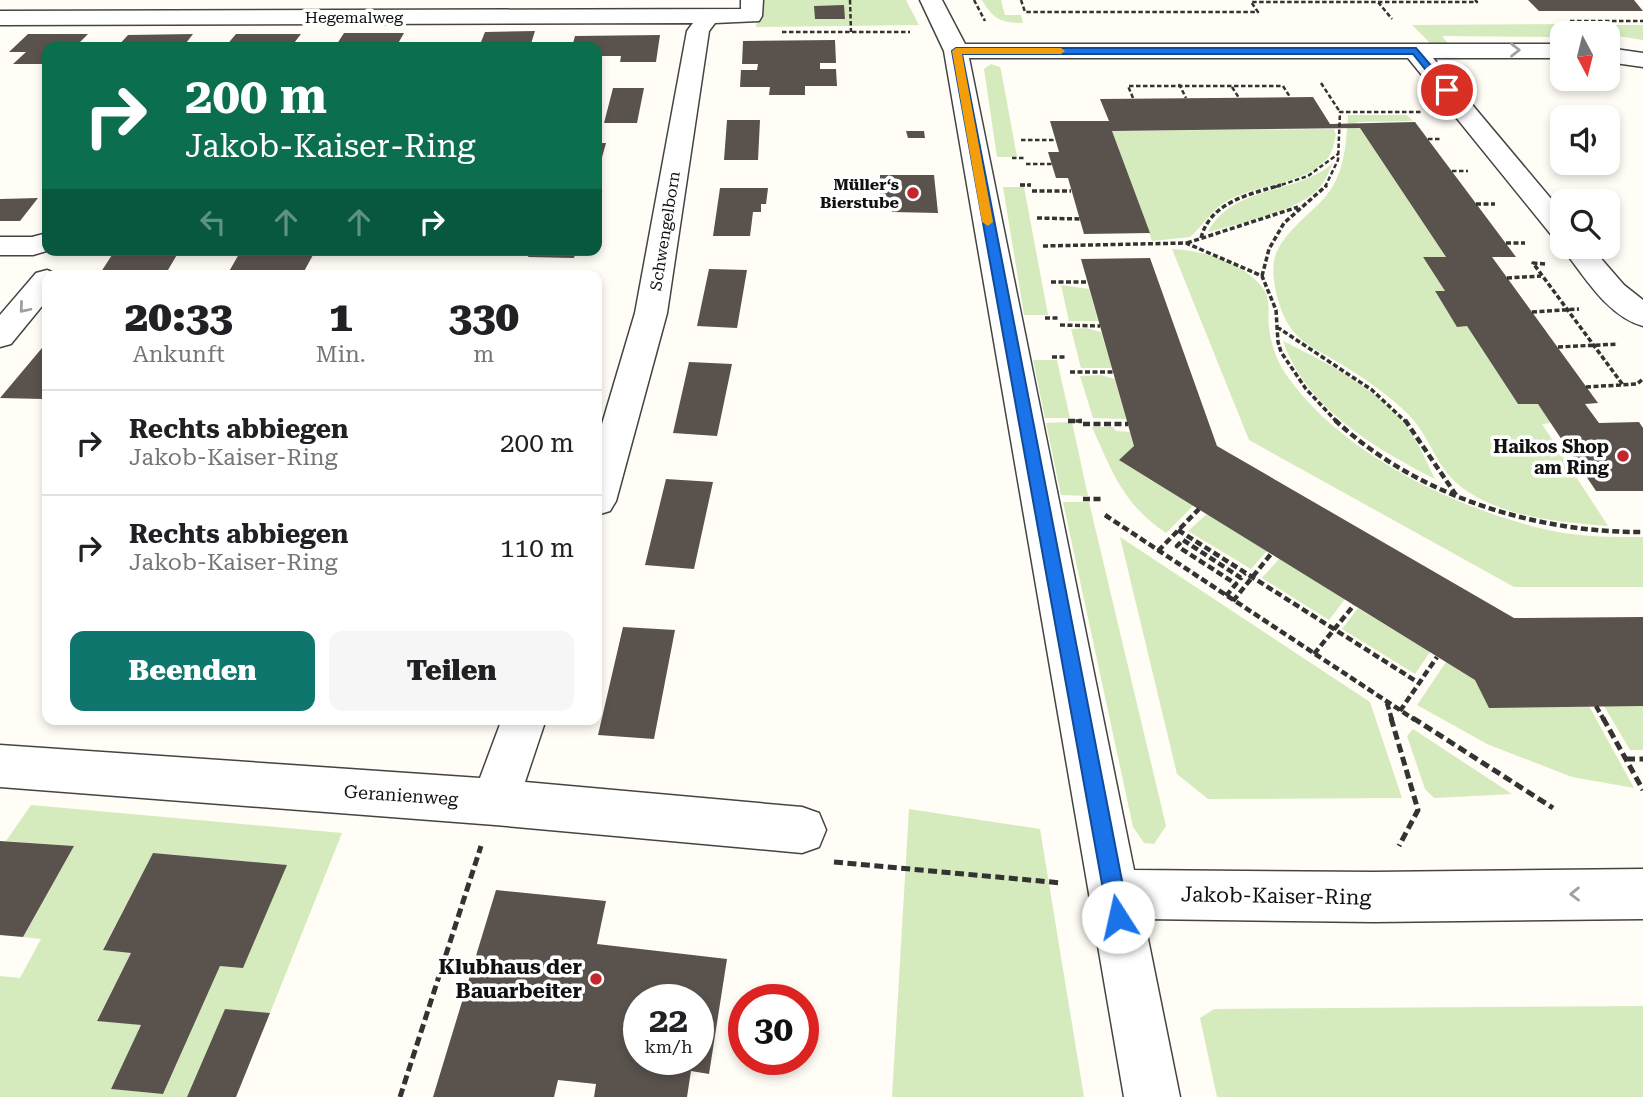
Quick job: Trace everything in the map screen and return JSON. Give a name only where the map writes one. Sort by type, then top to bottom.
[{"type":"street","points":[[709,16],[751,16],[752,0]]},
{"type":"street","points":[[930,0],[948,30],[956,51],[1152,1097]]},
{"type":"street","name":"Hegemalweg","points":[[0,18],[286,8],[709,16]]},
{"type":"street","name":"Schwengelborn","points":[[602,484],[651,313],[698,31],[709,16]]},
{"type":"street","points":[[956,51],[1550,51]]},
{"type":"street","points":[[1416,51],[1550,215]]},
{"type":"street","points":[[1620,57],[1643,60]]},
{"type":"street","points":[[0,246],[42,243]]},
{"type":"street","points":[[1586,259],[1613,292],[1643,316]]},
{"type":"street","points":[[0,336],[42,287]]},
{"type":"street","points":[[495,802],[522,725]]},
{"type":"street","name":"Geranienweg","points":[[0,766],[495,802],[802,830]]},
{"type":"street","name":"Jakob-Kaiser-Ring","points":[[1114,894],[1374,897],[1643,894]]},
{"type":"path","points":[[850,0],[851,32]]},
{"type":"path","points":[[974,0],[990,28]]},
{"type":"path","points":[[1021,0],[1024,12],[1258,12],[1251,2],[1477,2],[1475,0]]},
{"type":"path","points":[[1378,2],[1394,22]]},
{"type":"path","points":[[1620,21],[1643,21]]},
{"type":"path","points":[[773,32],[912,32]]},
{"type":"path","points":[[1317,76],[1340,112],[1342,141],[1337,166],[1326,186],[1294,212],[1264,256],[1262,276],[1276,310],[1279,349],[1298,381],[1324,411],[1350,434],[1401,467],[1457,496],[1516,516],[1592,532],[1643,532]]},
{"type":"path","points":[[1133,99],[1128,86],[1283,86],[1290,97]]},
{"type":"path","points":[[1180,86],[1186,98]]},
{"type":"path","points":[[1231,86],[1239,98]]},
{"type":"path","points":[[1340,112],[1464,111]]},
{"type":"path","points":[[1021,140],[1056,140]]},
{"type":"path","points":[[1202,239],[1201,234],[1211,218],[1228,203],[1306,177],[1339,153]]},
{"type":"path","points":[[1026,164],[1052,164]]},
{"type":"path","points":[[1032,191],[1071,191]]},
{"type":"path","points":[[1043,246],[1186,243],[1307,204]]},
{"type":"path","points":[[1037,218],[1080,219]]},
{"type":"path","points":[[1186,243],[1262,276]]},
{"type":"path","points":[[1506,243],[1527,243]]},
{"type":"path","points":[[1507,278],[1542,276]]},
{"type":"path","points":[[1051,282],[1087,282]]},
{"type":"path","points":[[1532,312],[1581,309]]},
{"type":"path","points":[[1060,325],[1100,326]]},
{"type":"path","points":[[1277,327],[1386,401],[1407,422],[1457,496]]},
{"type":"path","points":[[1558,348],[1618,344]]},
{"type":"path","points":[[1070,372],[1113,372]]},
{"type":"path","points":[[1586,387],[1637,384],[1643,379]]},
{"type":"path","points":[[1083,424],[1128,424]]},
{"type":"path","points":[[1158,551],[1199,509]]},
{"type":"path","points":[[1105,515],[1400,711],[1553,807]]},
{"type":"path","points":[[1178,530],[1419,683]]},
{"type":"path","points":[[1226,596],[1236,584],[1177,546],[1183,540],[1241,578],[1245,573]]},
{"type":"path","points":[[1233,601],[1271,554]]},
{"type":"path","points":[[1314,654],[1354,605]]},
{"type":"path","points":[[1400,711],[1437,657]]},
{"type":"path","points":[[1374,897],[1418,810],[1387,702]]},
{"type":"path","points":[[1596,706],[1643,790]]},
{"type":"path","points":[[1626,759],[1643,758]]},
{"type":"path","points":[[400,1097],[495,802]]},
{"type":"path","points":[[802,830],[799,859],[1066,884],[1114,894]]},
{"type":"green space","points":[[760,0],[906,0],[919,25],[756,27]]},
{"type":"green space","points":[[982,0],[1001,0],[1005,15],[1021,15],[1023,23],[998,19]]},
{"type":"green space","points":[[1550,24],[1550,37],[1442,36],[1449,45],[1431,44],[1412,25]]},
{"type":"green space","points":[[1620,25],[1643,25],[1643,40],[1620,36]]},
{"type":"green space","points":[[991,64],[1001,70],[1017,157],[997,157],[984,69]]},
{"type":"green space","points":[[1348,115],[1407,115],[1413,121],[1356,122],[1446,257],[1423,257],[1445,291],[1435,292],[1457,326],[1467,326],[1518,404],[1538,404],[1551,423],[1542,424],[1608,526],[1522,514],[1475,496],[1452,478],[1418,426],[1402,408],[1368,381],[1307,344],[1290,327],[1282,313],[1277,295],[1274,261],[1282,243],[1326,196],[1337,178],[1343,157]]},
{"type":"green space","points":[[1334,129],[1336,135],[1332,151],[1326,160],[1305,175],[1230,199],[1218,207],[1190,237],[1152,241],[1112,131]]},
{"type":"green space","points":[[1333,163],[1320,187],[1298,203],[1267,216],[1208,232],[1219,217],[1233,206],[1302,181]]},
{"type":"green space","points":[[1003,187],[1024,187],[1048,315],[1024,315]]},
{"type":"green space","points":[[1172,249],[1221,259],[1254,278],[1267,297],[1271,340],[1285,373],[1308,402],[1368,452],[1402,474],[1439,492],[1512,521],[1571,534],[1643,537],[1643,587],[1514,587],[1249,440]]},
{"type":"green space","points":[[1061,285],[1089,289],[1098,321],[1069,321]]},
{"type":"green space","points":[[1086,328],[1101,332],[1112,368],[1081,368],[1071,329]]},
{"type":"green space","points":[[1283,341],[1345,374],[1388,406],[1411,433],[1435,479],[1367,440],[1326,406],[1308,387]]},
{"type":"green space","points":[[1033,360],[1057,360],[1070,418],[1045,418]]},
{"type":"green space","points":[[1101,375],[1115,379],[1126,419],[1093,418],[1080,376]]},
{"type":"green space","points":[[1072,422],[1088,496],[1061,495],[1046,423]]},
{"type":"green space","points":[[1092,427],[1113,427],[1116,431],[1130,432],[1194,505],[1166,533],[1129,499],[1113,473]]},
{"type":"green space","points":[[1063,502],[1089,502],[1166,826],[1154,844],[1144,843],[1133,827]]},
{"type":"green space","points":[[1207,514],[1267,551],[1251,569],[1188,531]]},
{"type":"green space","points":[[1120,537],[1370,702],[1402,798],[1208,799],[1177,774]]},
{"type":"green space","points":[[1279,559],[1345,599],[1329,620],[1262,578]]},
{"type":"green space","points":[[1358,608],[1430,652],[1415,674],[1342,629]]},
{"type":"green space","points":[[1446,662],[1589,706],[1634,788],[1572,777],[1487,744],[1417,705]]},
{"type":"green space","points":[[1604,706],[1643,706],[1643,750],[1630,750]]},
{"type":"green space","points":[[1413,729],[1512,794],[1434,798],[1425,789],[1407,736]]},
{"type":"green space","points":[[31,805],[342,833],[270,1013],[225,1009],[187,1097],[0,1097],[0,976],[20,978],[41,939],[23,937],[74,846],[6,841]],"holes":[[[153,853],[286,865],[220,966],[163,1094],[111,1089],[141,1025],[97,1020],[131,953],[103,949]]]},
{"type":"green space","points":[[909,809],[1040,829],[1084,1097],[892,1097]]},
{"type":"green space","points":[[1643,1006],[1643,1097],[1217,1097],[1200,1018],[1214,1009]]},
{"type":"building","points":[[1528,0],[1634,0],[1643,11],[1539,11]]},
{"type":"building","points":[[844,5],[845,19],[815,19],[814,6]]},
{"type":"building","points":[[535,31],[532,42],[481,42],[485,32]]},
{"type":"building","points":[[344,33],[404,33],[399,42],[338,42]]},
{"type":"building","points":[[28,34],[88,34],[80,42],[42,42],[42,64],[13,64],[26,52],[9,52]]},
{"type":"building","points":[[193,34],[187,42],[122,42],[128,35]]},
{"type":"building","points":[[236,34],[301,34],[295,42],[229,42]]},
{"type":"building","points":[[660,35],[656,62],[620,62],[621,56],[602,56],[602,42],[573,42],[575,36]]},
{"type":"building","points":[[835,40],[836,63],[820,63],[820,69],[836,69],[837,86],[805,86],[805,95],[769,95],[770,87],[740,87],[741,70],[757,70],[758,64],[742,64],[743,41]]},
{"type":"building","points":[[613,88],[644,88],[637,123],[604,123]]},
{"type":"building","points":[[1313,97],[1330,124],[1415,122],[1516,257],[1492,257],[1598,403],[1585,404],[1599,423],[1639,422],[1643,428],[1643,491],[1596,491],[1538,404],[1518,404],[1467,326],[1457,327],[1435,291],[1445,291],[1423,257],[1446,257],[1360,128],[1112,131],[1150,233],[1084,234],[1068,178],[1056,178],[1048,152],[1059,152],[1050,121],[1109,121],[1100,99]]},
{"type":"building","points":[[727,120],[760,120],[758,160],[724,160]]},
{"type":"building","points":[[906,131],[924,131],[925,138],[908,138]]},
{"type":"building","points":[[880,175],[934,175],[938,213],[892,212],[891,204],[880,204]]},
{"type":"building","points":[[720,188],[768,188],[766,204],[761,204],[761,212],[753,212],[750,236],[713,236]]},
{"type":"building","points":[[38,198],[20,221],[0,221],[0,199]]},
{"type":"building","points":[[111,256],[176,256],[168,270],[102,270]]},
{"type":"building","points":[[238,256],[312,256],[305,270],[230,270]]},
{"type":"building","points":[[528,256],[574,256],[574,258]]},
{"type":"building","points":[[1150,258],[1217,446],[1514,618],[1643,617],[1643,706],[1489,708],[1475,680],[1119,460],[1134,446],[1081,259]]},
{"type":"building","points":[[709,269],[747,270],[737,328],[697,326]]},
{"type":"building","points":[[42,348],[42,399],[0,398]]},
{"type":"building","points":[[689,362],[732,364],[717,436],[673,433]]},
{"type":"building","points":[[666,479],[713,482],[694,569],[645,565]]},
{"type":"building","points":[[623,627],[675,630],[654,739],[598,735]]},
{"type":"building","points":[[0,841],[74,846],[23,937],[0,935]]},
{"type":"building","points":[[153,853],[287,865],[243,968],[220,966],[163,1094],[111,1089],[141,1025],[97,1021],[131,953],[103,950]]},
{"type":"building","name":"Klubhaus der Bauarbeiter","points":[[496,890],[606,901],[597,944],[727,959],[714,1042],[714,984],[623,984],[623,1075],[690,1075],[687,1097],[594,1097],[596,1084],[558,1080],[554,1097],[433,1097]]},
{"type":"building","points":[[225,1009],[270,1013],[236,1097],[187,1097]]},
{"type":"slow traffic","points":[[988,222],[956,51],[1061,51]]},
{"type":"place","name":"Müller‘s Bierstube","points":[[913,193]]},
{"type":"place","name":"Haikos Shop am Ring","points":[[1623,456]]},
{"type":"place","name":"Klubhaus der Bauarbeiter","points":[[596,979]]},
{"type":"route","points":[[1118,917],[956,51],[1416,51],[1447,90]]}]
